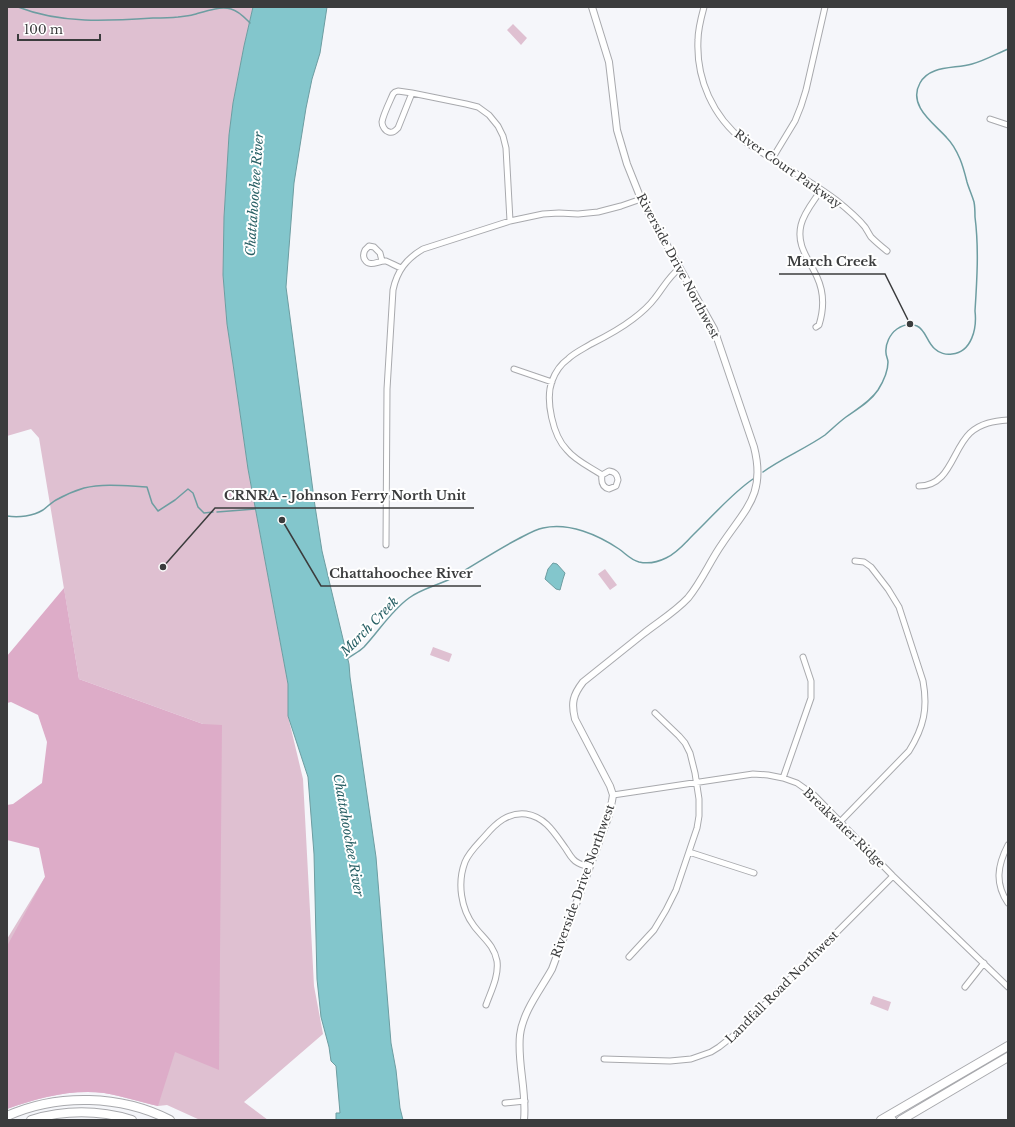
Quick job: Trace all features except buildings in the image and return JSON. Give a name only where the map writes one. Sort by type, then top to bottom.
[{"type":"main road","points":[[881,1120],[892,1117],[1008,1046]]},
{"type":"main road","points":[[901,1120],[1008,1057]]},
{"type":"main road","points":[[7,1116],[28,1108],[49,1103],[86,1100],[124,1104],[147,1110],[170,1120]]},
{"type":"main road","points":[[31,1120],[65,1113],[87,1112],[132,1120]]},
{"type":"street","name":"Riverside Drive Northwest","points":[[524,1120],[525,1101],[519,1058],[520,1034],[523,1022],[533,1000],[552,968],[609,815],[613,795],[606,777],[574,719],[572,710],[576,690],[583,682],[670,615],[688,597],[704,576],[722,545],[746,511],[754,493],[758,470],[754,447],[714,329],[641,198],[621,145],[617,130],[609,62],[592,7]]},
{"type":"street","name":"River Court Parkway","points":[[704,7],[698,40],[698,59],[705,89],[711,103],[720,117],[742,140],[837,201],[864,227],[872,238],[887,251]]},
{"type":"street","points":[[772,159],[795,121],[801,106],[825,7]]},
{"type":"street","points":[[412,93],[398,128],[392,132],[386,131],[383,127],[382,121],[393,94],[398,91],[412,93],[466,104],[478,108],[489,116],[498,126],[504,136],[506,148],[510,221]]},
{"type":"street","points":[[990,119],[1008,125]]},
{"type":"street","points":[[816,327],[819,325],[822,316],[822,294],[817,277],[802,250],[800,234],[804,216],[821,190]]},
{"type":"street","points":[[386,545],[388,374],[393,290],[395,279],[401,268],[410,257],[423,249],[510,221],[543,214],[578,214],[598,212],[621,206],[641,198]]},
{"type":"street","points":[[382,261],[386,261],[401,268]]},
{"type":"street","points":[[602,475],[575,458],[566,450],[560,440],[554,427],[551,409],[550,394],[552,382],[558,369],[567,359],[634,319],[645,309],[674,273],[680,268]]},
{"type":"street","points":[[514,369],[552,382]]},
{"type":"street","points":[[919,486],[930,485],[939,479],[950,464],[964,439],[973,430],[985,423],[997,420],[1008,420]]},
{"type":"street","points":[[840,822],[909,751],[921,730],[926,706],[923,681],[899,607],[888,588],[871,567],[864,562],[855,561]]},
{"type":"street","points":[[783,778],[811,698],[811,681],[803,657]]},
{"type":"street","points":[[629,957],[654,930],[676,890],[699,816],[699,799],[693,763],[685,743],[655,713]]},
{"type":"street","name":"Breakwater Ridge","points":[[613,795],[753,774],[783,778],[796,784],[809,791],[893,876],[1008,987]]},
{"type":"street","points":[[486,1005],[496,978],[497,964],[492,947],[472,923],[466,913],[462,901],[460,887],[461,874],[465,862],[471,852],[500,820],[513,815],[526,814],[546,822],[573,859],[580,864],[589,867]]},
{"type":"street","points":[[1008,845],[1000,868],[999,876],[999,884],[1008,903]]},
{"type":"street","points":[[689,852],[754,873]]},
{"type":"street","name":"Landfall Road Northwest","points":[[604,1059],[681,1061],[701,1056],[719,1048],[739,1031],[893,876]]},
{"type":"street","points":[[965,987],[984,963]]},
{"type":"street","points":[[505,1103],[525,1101]]},
{"type":"shaded area","points":[[7,7],[253,7],[233,103],[229,135],[224,217],[223,275],[227,324],[248,469],[288,684],[288,716],[303,779],[314,986],[323,1034],[244,1102],[268,1120],[200,1120],[167,1105],[158,1106],[111,1094],[92,1092],[55,1095],[7,1109],[7,939],[45,877],[203,724],[79,679],[39,438],[31,429],[7,436]]},
{"type":"shaded area","points":[[513,24],[527,38],[521,45],[507,30]]},
{"type":"shaded area","points":[[605,569],[617,585],[610,590],[598,574]]},
{"type":"shaded area","points":[[64,588],[79,679],[203,724],[222,725],[219,1070],[175,1052],[158,1106],[104,1093],[79,1092],[55,1095],[7,1109],[7,946],[45,877],[39,848],[7,840],[7,805],[13,804],[42,783],[47,742],[38,715],[11,702],[7,703],[7,656]]},
{"type":"shaded area","points":[[433,647],[452,654],[449,662],[430,655]]},
{"type":"shaded area","points":[[873,996],[891,1002],[888,1011],[870,1004]]},
{"type":"water","points":[[253,7],[327,7],[320,53],[312,79],[306,108],[294,183],[286,287],[322,551],[349,664],[376,857],[391,1043],[403,1120],[336,1120],[336,1113],[340,1113],[336,1066],[331,1061],[321,1017],[317,979],[314,854],[308,777],[288,716],[288,684],[248,469],[227,324],[223,275],[224,217],[229,135],[233,103]]},
{"type":"water","points":[[553,563],[557,564],[565,573],[560,590],[556,589],[545,579],[548,569]]},
{"type":"waterway","points":[[18,7],[51,16],[85,20],[175,17],[191,15],[213,9],[227,8],[237,11],[250,23]]},
{"type":"waterway","name":"March Creek","points":[[763,472],[825,435],[871,398],[882,384],[888,362],[886,346],[890,336],[897,329],[907,325],[917,326],[922,330],[932,346],[938,352],[945,354],[959,352],[969,344],[975,325],[977,276],[974,202],[962,164],[953,145],[924,114],[917,99],[917,91],[924,77],[936,70],[976,63],[1008,49]]},
{"type":"waterway","name":"March Creek","points":[[347,659],[364,647],[391,615],[409,598],[418,592],[450,579],[501,548],[533,531],[553,527],[573,528],[602,539],[636,561],[646,563],[656,562],[677,551],[730,498],[753,479]]},
{"type":"waterway","points":[[7,516],[21,517],[35,514],[56,500],[73,492],[92,486],[107,485],[147,487],[152,503],[158,511],[188,489],[193,493],[198,507],[204,513],[213,512]]},
{"type":"waterway","points":[[217,512],[255,509]]},
{"type":"place","name":"March Creek","points":[[910,324]]},
{"type":"place","name":"Chattahoochee River","points":[[282,520]]},
{"type":"place","name":"CRNRA - Johnson Ferry North Unit","points":[[163,567]]}]
